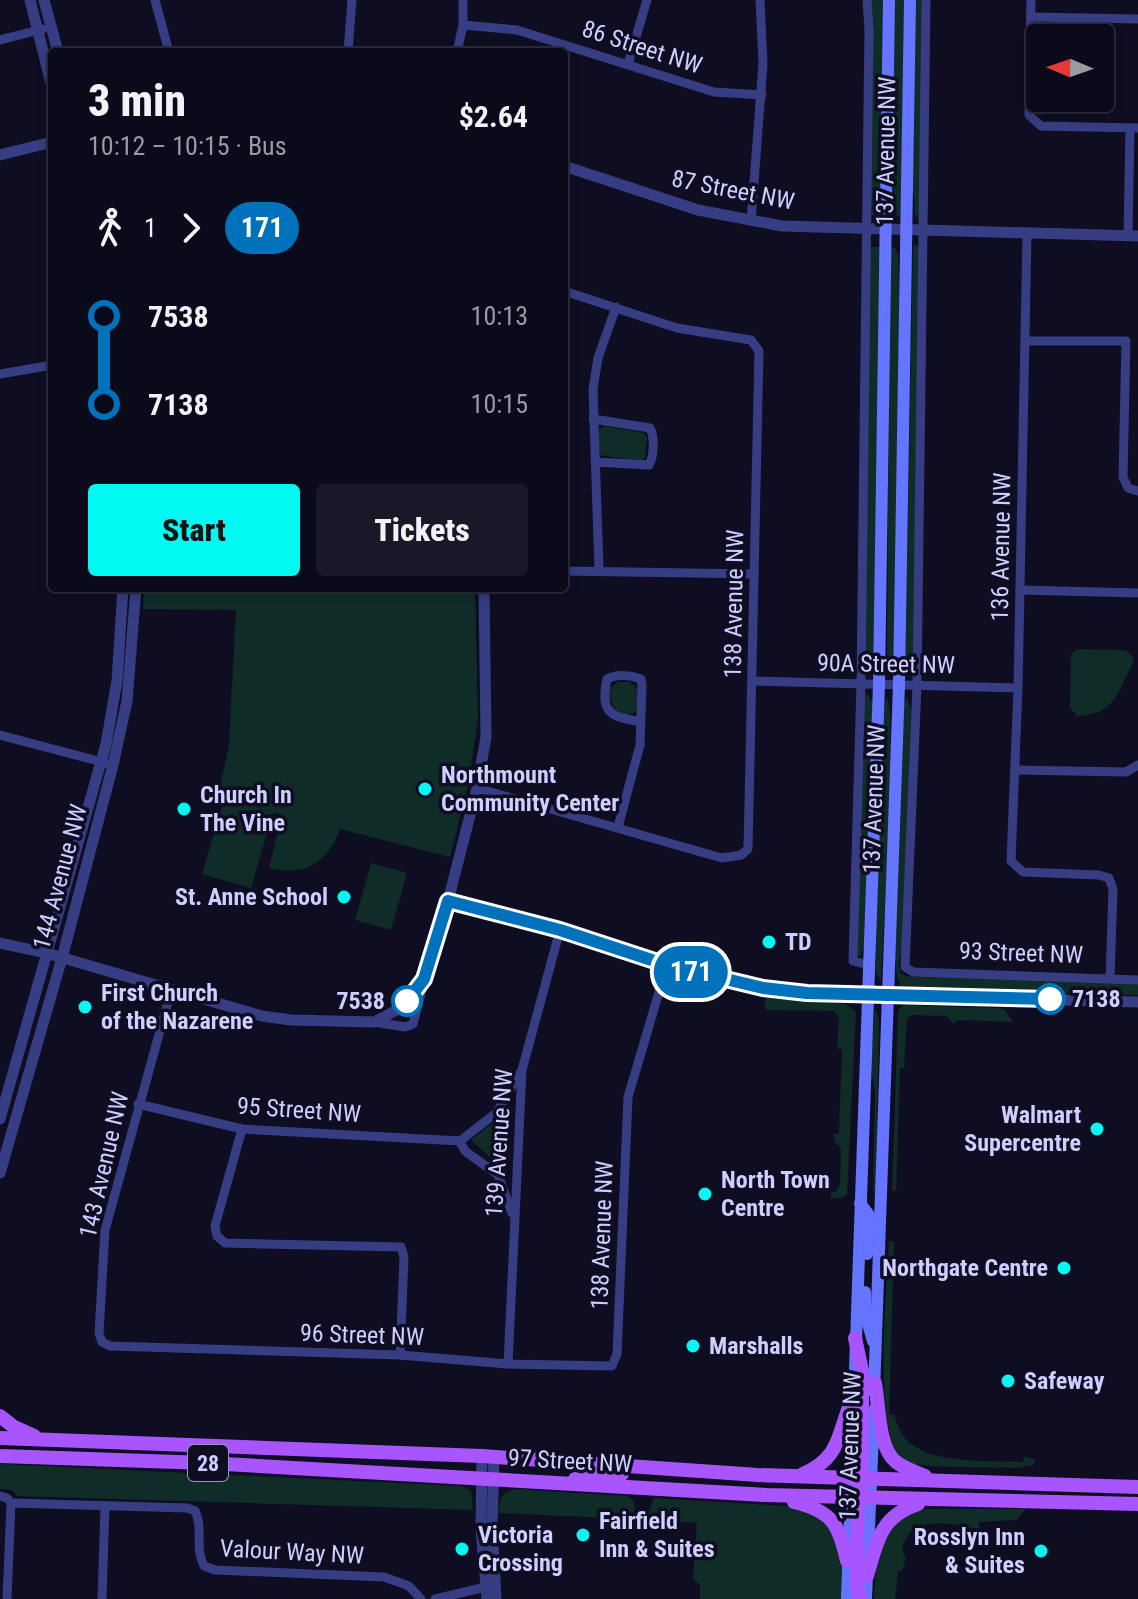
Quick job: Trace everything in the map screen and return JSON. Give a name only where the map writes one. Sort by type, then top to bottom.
[{"type":"main road","name":"137 Avenue NW","points":[[863,1599],[867,1576],[853,1398],[879,684],[889,0]]},
{"type":"main road","name":"137 Avenue NW","points":[[847,1599],[847,1561],[875,1383],[882,1215],[899,684],[910,0]]},
{"type":"main road","points":[[865,1071],[871,1144],[869,1197],[874,1211],[882,1215]]},
{"type":"main road","points":[[860,1203],[869,1215],[865,1306],[876,1351]]},
{"type":"main road","points":[[855,1338],[862,1371],[857,1586],[863,1599]]},
{"type":"main road","points":[[875,1383],[888,1454],[895,1462],[936,1480]]},
{"type":"main road","points":[[798,1476],[817,1468],[832,1453],[853,1398]]},
{"type":"main road","points":[[0,1416],[14,1427],[42,1439]]},
{"type":"main road","name":"97 Street NW","points":[[0,1438],[488,1457],[798,1476],[938,1501],[1138,1504]]},
{"type":"main road","name":"97 Street NW","points":[[0,1456],[207,1463],[766,1495]]},
{"type":"main road","points":[[555,1483],[593,1475],[633,1474],[643,1467]]},
{"type":"main road","points":[[716,1492],[744,1487],[758,1475]]},
{"type":"main road","name":"97 Street NW","points":[[858,1487],[936,1480],[1138,1487]]},
{"type":"main road","points":[[766,1495],[789,1484],[858,1487]]},
{"type":"main road","points":[[766,1495],[802,1504],[828,1515],[838,1527],[847,1561]]},
{"type":"main road","points":[[867,1576],[877,1542],[889,1520],[915,1504],[938,1501]]},
{"type":"street","points":[[30,0],[48,72]]},
{"type":"street","points":[[44,0],[57,48]]},
{"type":"street","points":[[155,0],[168,48]]},
{"type":"street","points":[[348,48],[352,0]]},
{"type":"street","points":[[458,48],[463,25],[463,0]]},
{"type":"street","points":[[628,64],[647,0]]},
{"type":"street","points":[[751,221],[762,95],[760,0]]},
{"type":"street","name":"137 Avenue NW","points":[[867,0],[861,683],[853,961],[869,965]]},
{"type":"street","name":"137 Avenue NW","points":[[905,967],[917,685],[926,0]]},
{"type":"street","points":[[1031,0],[1029,115],[1041,126],[1134,128],[1133,236]]},
{"type":"street","points":[[1031,17],[1138,19]]},
{"type":"street","name":"86 Street NW","points":[[463,25],[517,30],[714,92],[762,95]]},
{"type":"street","points":[[0,40],[51,27]]},
{"type":"street","points":[[0,155],[48,143]]},
{"type":"street","name":"87 Street NW","points":[[568,167],[687,207],[782,226],[1133,236]]},
{"type":"street","name":"136 Avenue NW","points":[[1027,234],[1018,688],[1011,861],[1023,872],[1109,878],[1113,889],[1110,979]]},
{"type":"street","points":[[568,292],[616,307],[598,358],[593,389],[599,570]]},
{"type":"street","name":"138 Avenue NW","points":[[616,307],[677,328],[751,340],[759,351],[748,849],[741,855],[722,858],[618,827]]},
{"type":"street","points":[[1026,341],[1126,341],[1123,477],[1128,488],[1138,491]]},
{"type":"street","points":[[0,374],[48,366]]},
{"type":"street","points":[[593,419],[650,428],[653,434],[649,465],[595,462]]},
{"type":"street","points":[[568,571],[754,574]]},
{"type":"street","points":[[1020,590],[1138,593]]},
{"type":"street","name":"144 Avenue NW","points":[[0,1173],[62,958],[107,764],[123,592]]},
{"type":"street","name":"144 Avenue NW","points":[[0,1119],[46,953],[127,701],[136,592]]},
{"type":"street","points":[[0,943],[277,1018],[374,1022],[405,1027],[413,1024],[477,788],[486,737],[484,592]]},
{"type":"street","points":[[477,788],[618,827],[640,745],[641,722],[641,679],[613,676],[607,679],[605,704],[608,712],[615,717],[641,722]]},
{"type":"street","name":"90A Street NW","points":[[752,681],[1018,688]]},
{"type":"street","points":[[0,735],[107,764]]},
{"type":"street","points":[[1015,770],[1126,772],[1138,765]]},
{"type":"street","name":"93 Street NW","points":[[448,901],[560,930],[667,965],[763,988],[807,993],[1138,1002]]},
{"type":"street","name":"139 Avenue NW","points":[[508,1364],[522,1070],[560,930]]},
{"type":"street","name":"138 Avenue NW","points":[[612,1366],[617,1354],[628,1097],[667,965]]},
{"type":"street","name":"93 Street NW","points":[[905,967],[913,972],[1138,980]]},
{"type":"street","points":[[374,1022],[404,1006],[424,979]]},
{"type":"street","name":"143 Avenue NW","points":[[110,1346],[102,1342],[99,1333],[105,1230],[171,991]]},
{"type":"street","points":[[513,1216],[498,1175],[465,1151],[460,1141],[496,1113],[522,1070]]},
{"type":"street","name":"95 Street NW","points":[[138,1104],[242,1129],[460,1141]]},
{"type":"street","points":[[242,1129],[215,1226],[217,1236],[225,1243],[401,1247],[404,1257],[400,1355]]},
{"type":"street","name":"96 Street NW","points":[[110,1346],[400,1355],[508,1364],[612,1366]]},
{"type":"street","points":[[488,1457],[481,1529],[489,1591],[496,1599]]},
{"type":"street","points":[[6,1499],[7,1599]]},
{"type":"street","name":"Valour Way NW","points":[[6,1499],[187,1508],[195,1511],[199,1519],[198,1554],[204,1566],[215,1570],[384,1577],[409,1586],[421,1599]]},
{"type":"street","points":[[102,1599],[105,1506]]},
{"type":"street","points":[[435,1599],[489,1591]]},
{"type":"green space","points":[[871,0],[884,0],[881,210],[878,220],[874,221],[871,211]]},
{"type":"green space","points":[[894,0],[904,0],[899,218],[894,211]]},
{"type":"green space","points":[[914,0],[922,0],[918,217],[915,217],[912,194]]},
{"type":"green space","points":[[893,245],[898,254],[900,339],[894,668],[890,670],[887,661],[890,255]]},
{"type":"green space","points":[[913,245],[917,245],[919,253],[913,660],[909,674],[905,669]]},
{"type":"green space","points":[[870,247],[880,247],[874,662],[868,673],[865,666]]},
{"type":"green space","points":[[604,426],[644,433],[647,438],[645,458],[640,461],[600,455],[598,431]]},
{"type":"green space","points":[[144,592],[475,592],[478,719],[468,786],[450,857],[340,829],[329,851],[313,865],[293,870],[269,868],[282,815],[273,812],[251,888],[202,874],[224,800],[218,798],[229,744],[236,610],[143,609]]},
{"type":"green space","points":[[1077,649],[1125,650],[1133,657],[1114,700],[1090,715],[1077,716],[1070,708],[1071,654]]},
{"type":"green space","points":[[617,682],[630,682],[637,689],[637,709],[634,713],[622,714],[615,709],[610,689]]},
{"type":"green space","points":[[867,693],[873,703],[864,946],[860,957],[856,954],[863,705]]},
{"type":"green space","points":[[907,696],[911,710],[903,947],[898,963],[901,974],[910,977],[1138,982],[1138,995],[899,986],[894,961],[903,705]]},
{"type":"green space","points":[[887,697],[890,708],[891,792],[881,982],[876,973],[876,882],[883,706]]},
{"type":"green space","points":[[371,863],[407,873],[391,930],[355,920]]},
{"type":"green space","points":[[766,998],[846,1004],[856,1012],[847,1195],[841,1198],[831,1198],[831,1192],[836,1192],[840,1184],[841,1148],[834,1141],[834,1134],[839,1134],[842,1049],[837,1049],[839,1016],[833,1011],[767,1010],[764,1007]]},
{"type":"green space","points":[[903,1005],[997,1008],[1005,1010],[1013,1022],[957,1020],[954,1024],[946,1016],[911,1015],[907,1019],[904,1068],[900,1068],[896,1191],[892,1191],[898,1011]]},
{"type":"green space","points":[[875,1008],[879,1019],[876,1186],[873,1193],[875,1095],[871,1066]]},
{"type":"green space","points":[[510,1109],[506,1172],[471,1140]]},
{"type":"green space","points":[[889,1241],[894,1242],[889,1414],[894,1415],[909,1442],[933,1455],[963,1460],[1023,1462],[1024,1456],[1036,1460],[1033,1465],[1017,1468],[927,1466],[906,1462],[895,1449],[888,1425],[885,1394],[884,1323]]},
{"type":"green space","points":[[0,1464],[461,1486],[471,1490],[473,1510],[18,1496],[11,1490],[0,1489]]},
{"type":"green space","points":[[514,1489],[627,1496],[634,1503],[633,1519],[499,1513],[502,1498]]},
{"type":"green space","points":[[654,1498],[801,1507],[827,1520],[842,1557],[842,1599],[700,1599],[700,1585],[693,1578],[697,1523],[650,1520],[647,1516]]},
{"type":"green space","points":[[924,1509],[1026,1509],[1016,1520],[979,1522],[979,1529],[940,1523],[920,1526],[903,1545],[906,1558],[902,1571],[898,1571],[895,1599],[874,1599],[878,1555],[888,1531],[908,1514]]},
{"type":"bus line","name":"171","points":[[407,1001],[424,979],[448,901],[560,930],[714,978],[763,988],[807,993],[1050,999]]},
{"type":"place","name":"Northmount Community Center","points":[[425,789]]},
{"type":"place","name":"Church In The Vine","points":[[184,809]]},
{"type":"place","name":"St. Anne School","points":[[344,897]]},
{"type":"place","name":"TD","points":[[769,942]]},
{"type":"place","name":"7138","points":[[1050,999]]},
{"type":"place","name":"7538","points":[[407,1001]]},
{"type":"place","name":"First Church of the Nazarene","points":[[85,1007]]},
{"type":"place","name":"Walmart Supercentre","points":[[1097,1129]]},
{"type":"place","name":"North Town Centre","points":[[705,1194]]},
{"type":"place","name":"Northgate Centre","points":[[1064,1268]]},
{"type":"place","name":"Marshalls","points":[[693,1346]]},
{"type":"place","name":"Safeway","points":[[1008,1381]]},
{"type":"place","name":"Fairfield Inn & Suites","points":[[583,1535]]},
{"type":"place","name":"Victoria Crossing","points":[[462,1549]]},
{"type":"place","name":"Rosslyn Inn & Suites","points":[[1041,1551]]}]
